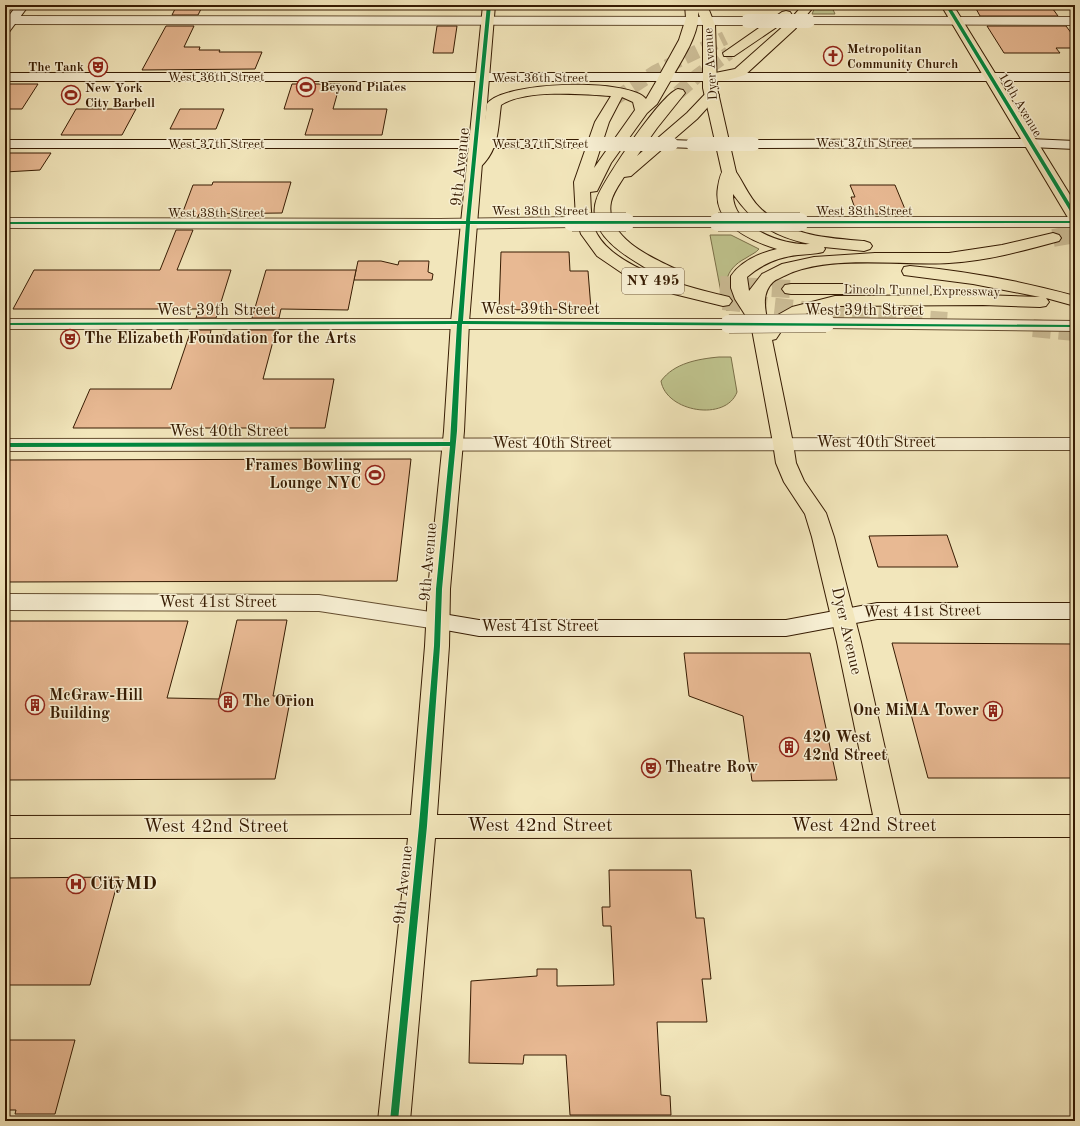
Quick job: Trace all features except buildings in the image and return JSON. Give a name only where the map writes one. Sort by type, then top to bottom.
[{"type":"main road","name":"9th Avenue","points":[[394,1121],[423,826],[438,622],[439,589],[453,444],[460,322],[468,223],[474,165],[485,153],[482,144],[482,78],[489,5]]},
{"type":"main road","name":"Dyer Avenue","points":[[584,205],[604,163],[642,110],[652,101],[683,45],[692,21],[691,5]]},
{"type":"main road","name":"Dyer Avenue","points":[[700,5],[709,25],[710,78],[712,95],[729,172]]},
{"type":"main road","points":[[729,54],[781,19],[795,5]]},
{"type":"main road","points":[[710,78],[736,74],[742,70],[791,26],[809,5]]},
{"type":"main road","name":"10th Avenue","points":[[947,5],[1075,216]]},
{"type":"main road","points":[[735,34],[765,18],[775,7]]},
{"type":"main road","points":[[482,144],[494,104],[502,98],[518,93],[538,91],[621,92],[630,94],[639,100],[642,104],[642,110]]},
{"type":"main road","name":"NY 495","points":[[616,98],[602,122],[582,182],[584,218],[586,226],[594,241],[603,253],[614,261],[643,276],[680,290],[722,293],[651,264],[632,252],[606,227],[603,216],[603,203],[625,161],[650,126],[678,92]]},
{"type":"main road","points":[[612,184],[692,116],[712,95]]},
{"type":"main road","points":[[729,172],[734,183],[753,212],[781,231],[797,238],[875,246]]},
{"type":"main road","points":[[729,172],[725,190],[726,205],[735,219],[760,238],[775,245],[799,250]]},
{"type":"main road","name":"Dyer Avenue","points":[[875,246],[962,246],[1053,238],[1014,248],[950,258],[837,259],[801,264],[777,272],[767,279],[757,292],[756,307],[786,463],[792,476],[815,513],[824,537],[890,826]]},
{"type":"main road","points":[[594,241],[614,255],[640,267],[672,273]]},
{"type":"main road","points":[[761,329],[741,295],[738,283],[739,276],[753,263],[766,257],[799,250],[875,246]]},
{"type":"main road","points":[[761,329],[768,309],[769,297],[776,285],[783,280],[804,271],[831,267],[868,267],[960,275],[1041,292],[1075,303]]},
{"type":"main road","name":"Lincoln Tunnel Expressway","points":[[791,289],[982,289],[1075,303]]},
{"type":"main road","points":[[764,349],[773,329],[782,320],[813,304],[835,301],[983,300],[1075,303]]},
{"type":"main road","name":"West 42nd Street","points":[[5,827],[1075,826]]},
{"type":"street","points":[[7,23],[23,5]]},
{"type":"street","points":[[7,23],[808,20],[1075,21]]},
{"type":"street","name":"West 36th Street","points":[[5,77],[1075,77]]},
{"type":"street","name":"West 37th Street","points":[[5,144],[1030,143],[1075,145]]},
{"type":"street","name":"West 38th Street","points":[[5,223],[1075,222]]},
{"type":"street","name":"West 39th Street","points":[[5,324],[460,322],[729,324],[826,323],[1075,326]]},
{"type":"street","name":"West 40th Street","points":[[5,445],[783,443],[1075,444]]},
{"type":"street","name":"West 41st Street","points":[[5,602],[319,603],[479,628],[786,628],[821,622],[843,616],[877,611],[1075,611]]},
{"type":"green space","points":[[816,5],[831,5],[835,14],[812,14]]},
{"type":"green space","points":[[710,235],[731,235],[759,249],[738,263],[729,274],[726,294],[730,310],[726,310],[724,308]]},
{"type":"green space","points":[[719,357],[731,357],[737,392],[731,401],[721,407],[709,410],[697,409],[684,406],[673,400],[665,392],[661,381],[673,370],[687,363]]},
{"type":"tunnel","points":[[616,98],[655,72],[725,38]]},
{"type":"tunnel","points":[[678,93],[697,76],[729,53]]},
{"type":"tunnel","points":[[1053,238],[1075,234]]},
{"type":"tunnel","points":[[720,285],[791,289]]},
{"type":"tunnel","points":[[723,301],[813,311],[947,321]]},
{"type":"tunnel","points":[[1033,328],[1075,332]]},
{"type":"cycle path","points":[[394,1121],[423,826],[437,646],[439,589],[454,431],[460,322],[489,5]]},
{"type":"cycle path","points":[[947,5],[1075,216]]},
{"type":"cycle path","points":[[5,223],[1075,222]]},
{"type":"cycle path","points":[[5,324],[492,322],[1075,326]]},
{"type":"cycle path","points":[[5,445],[453,444]]},
{"type":"place","name":"Metropolitan Community Church","points":[[833,56]]},
{"type":"place","name":"The Tank","points":[[98,67]]},
{"type":"place","name":"Beyond Pilates","points":[[306,87]]},
{"type":"place","name":"New York City Barbell","points":[[71,95]]},
{"type":"place","name":"The Elizabeth Foundation for the Arts","points":[[70,339]]},
{"type":"place","name":"Frames Bowling Lounge NYC","points":[[375,475]]},
{"type":"place","name":"The Orion","points":[[228,702]]},
{"type":"place","name":"McGraw-Hill Building","points":[[35,705]]},
{"type":"place","name":"One MiMA Tower","points":[[993,711]]},
{"type":"place","name":"420 West 42nd Street","points":[[789,747]]},
{"type":"place","name":"Theatre Row","points":[[651,768]]},
{"type":"place","name":"CityMD","points":[[76,884]]}]
